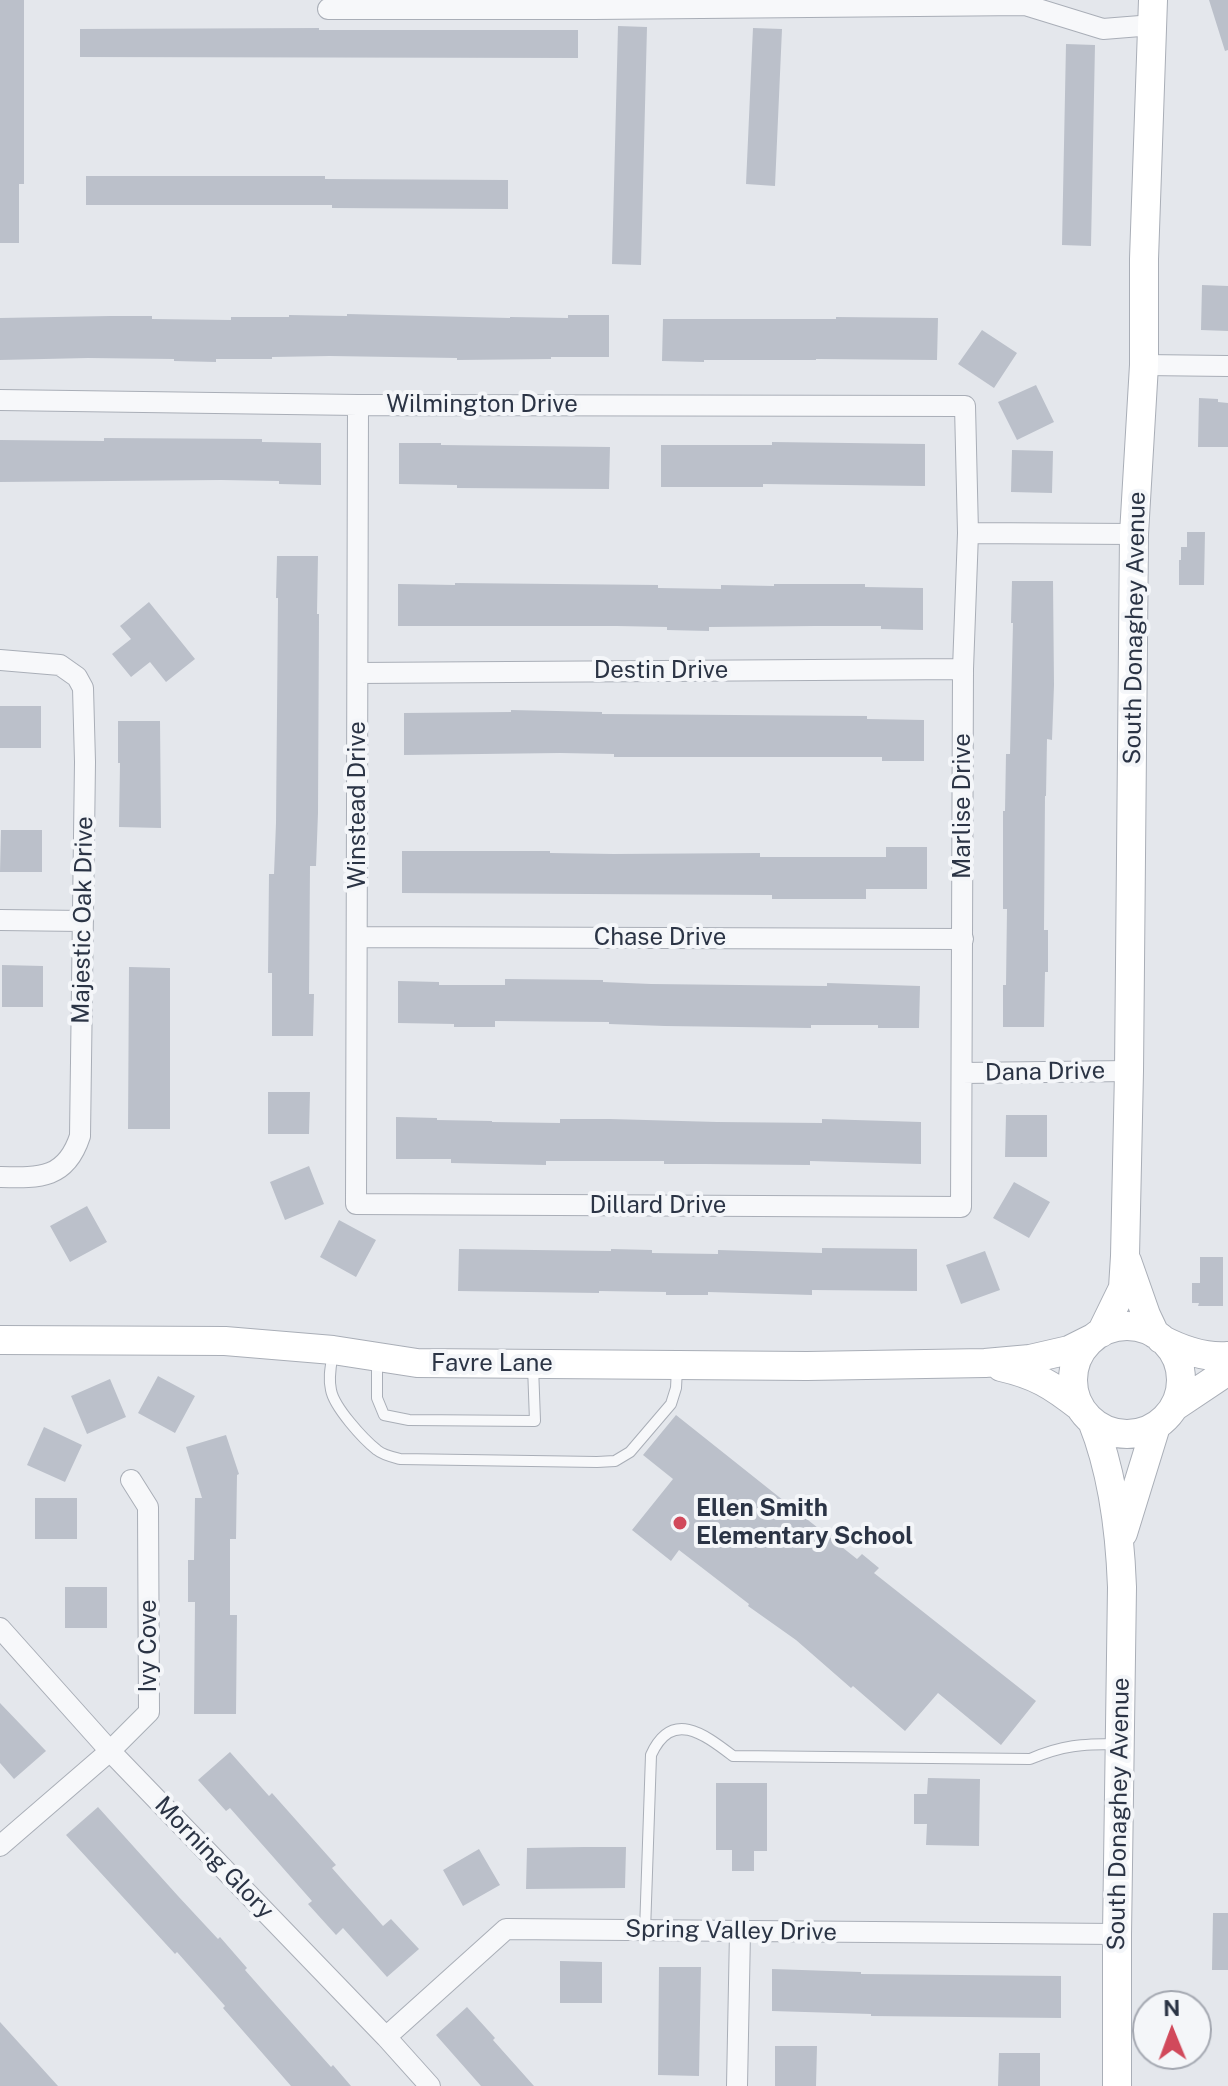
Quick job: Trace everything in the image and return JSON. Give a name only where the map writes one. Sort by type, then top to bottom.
[{"type":"street","points":[[328,9],[1025,5],[1103,29],[1153,12]]},
{"type":"street","name":"South Donaghey Avenue","points":[[1097,1336],[1123,1288],[1125,1256],[1134,534],[1144,365],[1144,259],[1153,12]]},
{"type":"street","points":[[1144,365],[1228,366]]},
{"type":"street","name":"Wilmington Drive","points":[[0,400],[358,405],[965,406]]},
{"type":"street","name":"Winstead Drive","points":[[356,1204],[358,405]]},
{"type":"street","name":"Marlise Drive","points":[[961,1207],[963,669],[968,533],[965,406]]},
{"type":"street","points":[[968,533],[1134,534]]},
{"type":"street","name":"Majestic Oak Drive","points":[[0,660],[60,665],[77,677],[83,688],[85,762],[80,1136],[68,1162],[51,1172],[34,1178],[0,1177]]},
{"type":"street","name":"Destin Drive","points":[[358,673],[963,669]]},
{"type":"street","points":[[0,920],[83,921]]},
{"type":"street","name":"Chase Drive","points":[[357,937],[963,939]]},
{"type":"street","name":"Dana Drive","points":[[962,1073],[1129,1071]]},
{"type":"street","name":"Dillard Drive","points":[[356,1204],[961,1207]]},
{"type":"street","name":"South Donaghey Avenue","points":[[1125,1256],[1146,1315],[1158,1336]]},
{"type":"street","points":[[1228,1356],[1180,1349],[1138,1327],[1119,1327],[1097,1336],[1083,1349],[1073,1378],[1075,1393],[1086,1414],[1106,1430],[1123,1434],[1140,1432],[1228,1368]]},
{"type":"street","name":"Favre Lane","points":[[0,1340],[225,1341],[333,1350],[417,1363],[807,1366],[985,1363],[1047,1356],[1069,1350],[1097,1336]]},
{"type":"street","points":[[1158,1336],[1172,1350],[1181,1378],[1179,1393],[1165,1416]]},
{"type":"street","name":"Favre Lane","points":[[985,1363],[1029,1374],[1061,1392],[1086,1414]]},
{"type":"street","name":"South Donaghey Avenue","points":[[1086,1414],[1103,1448],[1120,1541],[1117,2086]]},
{"type":"street","name":"South Donaghey Avenue","points":[[1120,1541],[1165,1416]]},
{"type":"street","name":"Ivy Cove","points":[[0,1846],[110,1751],[149,1712],[148,1507],[131,1480]]},
{"type":"street","name":"Morning Glory","points":[[0,1628],[110,1751],[430,2086]]},
{"type":"street","name":"Spring Valley Drive","points":[[386,2037],[506,1929],[1117,1934]]},
{"type":"street","points":[[737,2086],[740,1932]]},
{"type":"lane","points":[[333,1350],[331,1393],[338,1407],[375,1449],[400,1459],[615,1461],[630,1452],[671,1404],[678,1365]]},
{"type":"lane","points":[[377,1357],[377,1398],[384,1415],[409,1420],[535,1421],[533,1364]]},
{"type":"lane","points":[[645,1931],[651,1755],[657,1742],[668,1731],[685,1728],[699,1733],[733,1756],[1030,1759],[1075,1744],[1121,1744]]},
{"type":"building","points":[[0,0],[24,0],[24,184],[19,184],[19,243],[0,243]]},
{"type":"building","points":[[1209,0],[1228,0],[1228,50],[1225,51]]},
{"type":"building","points":[[618,26],[647,27],[641,265],[612,264]]},
{"type":"building","points":[[753,28],[782,29],[775,186],[746,184]]},
{"type":"building","points":[[80,29],[578,30],[578,58],[80,57]]},
{"type":"building","points":[[1066,44],[1095,45],[1091,246],[1062,245]]},
{"type":"building","points":[[86,176],[508,180],[508,209],[86,205]]},
{"type":"building","points":[[1202,285],[1228,286],[1228,331],[1201,330]]},
{"type":"building","points":[[347,314],[510,318],[609,315],[609,357],[457,360],[330,356],[216,359],[216,362],[88,358],[0,360],[0,318],[152,316],[152,319],[231,320],[231,317]]},
{"type":"building","points":[[938,318],[937,360],[662,361],[663,319]]},
{"type":"building","points":[[982,330],[1017,353],[994,388],[958,364]]},
{"type":"building","points":[[1036,385],[1054,422],[1017,440],[998,402]]},
{"type":"building","points":[[1199,398],[1228,403],[1228,447],[1198,447]]},
{"type":"building","points":[[104,438],[262,439],[262,442],[321,443],[321,485],[221,480],[0,482],[0,440],[104,441]]},
{"type":"building","points":[[772,442],[925,444],[925,486],[763,484],[763,487],[661,487],[661,445],[772,445]]},
{"type":"building","points":[[399,443],[610,447],[609,489],[457,488],[457,485],[399,484]]},
{"type":"building","points":[[1012,450],[1053,451],[1052,493],[1011,492]]},
{"type":"building","points":[[1187,532],[1205,532],[1204,585],[1179,585],[1179,560],[1181,547],[1187,547]]},
{"type":"building","points":[[277,556],[318,556],[318,813],[316,866],[310,866],[309,994],[314,994],[313,1036],[272,1036],[272,973],[268,973],[269,874],[274,874],[276,823]]},
{"type":"building","points":[[1012,581],[1053,581],[1052,740],[1047,739],[1045,796],[1044,930],[1048,930],[1048,972],[1045,972],[1044,1027],[1003,1027],[1007,909],[1003,909],[1003,811],[1006,754],[1010,754]]},
{"type":"building","points":[[398,584],[658,585],[658,588],[721,589],[721,585],[865,584],[865,587],[923,588],[923,630],[881,629],[881,626],[709,627],[709,631],[617,626],[398,626]]},
{"type":"building","points":[[149,602],[195,659],[166,682],[150,662],[131,677],[112,654],[131,639],[120,626]]},
{"type":"building","points":[[0,706],[41,706],[41,748],[0,748]]},
{"type":"building","points":[[511,710],[602,714],[867,716],[867,719],[924,720],[924,761],[882,761],[882,757],[614,757],[614,754],[560,753],[404,755],[404,713]]},
{"type":"building","points":[[118,721],[160,721],[161,828],[119,827]]},
{"type":"building","points":[[1,830],[42,830],[42,872],[0,872]]},
{"type":"building","points":[[886,847],[927,847],[927,889],[866,889],[866,899],[772,899],[772,895],[402,893],[402,851],[760,853],[760,857],[886,857]]},
{"type":"building","points":[[2,965],[43,966],[43,1007],[2,1007]]},
{"type":"building","points":[[129,967],[170,968],[170,1129],[128,1129]]},
{"type":"building","points":[[505,979],[651,984],[920,986],[919,1028],[495,1021],[495,1027],[454,1027],[454,1024],[398,1023],[398,981],[439,982],[439,985],[505,985]]},
{"type":"building","points":[[268,1092],[310,1092],[309,1134],[268,1134]]},
{"type":"building","points":[[1006,1115],[1047,1115],[1047,1157],[1005,1157]]},
{"type":"building","points":[[396,1117],[560,1123],[560,1119],[921,1122],[921,1164],[546,1161],[546,1165],[396,1159]]},
{"type":"building","points":[[309,1166],[324,1204],[285,1220],[270,1182]]},
{"type":"building","points":[[1014,1182],[1050,1202],[1029,1238],[993,1218]]},
{"type":"building","points":[[87,1206],[107,1242],[70,1262],[50,1226]]},
{"type":"building","points":[[339,1220],[376,1240],[356,1277],[320,1257]]},
{"type":"building","points":[[822,1248],[917,1249],[917,1291],[812,1290],[812,1295],[708,1292],[708,1295],[666,1295],[666,1292],[458,1291],[459,1249],[611,1249],[718,1254],[718,1250],[822,1253]]},
{"type":"building","points":[[985,1251],[1000,1290],[961,1304],[946,1265]]},
{"type":"building","points":[[1200,1257],[1223,1257],[1223,1306],[1198,1306],[1199,1303],[1192,1303],[1192,1283],[1200,1283]]},
{"type":"building","points":[[158,1376],[195,1396],[175,1433],[138,1413]]},
{"type":"building","points":[[110,1379],[126,1417],[87,1434],[71,1396]]},
{"type":"building","points":[[676,1415],[857,1559],[862,1554],[879,1568],[874,1573],[1036,1701],[1001,1745],[938,1693],[905,1731],[796,1640],[679,1550],[671,1561],[632,1530],[673,1479],[643,1455]]},
{"type":"building","points":[[44,1427],[82,1445],[65,1482],[27,1465]]},
{"type":"building","points":[[226,1435],[239,1474],[236,1539],[230,1539],[230,1615],[237,1615],[236,1714],[194,1714],[195,1602],[188,1602],[188,1560],[194,1560],[195,1498],[202,1498],[186,1447]]},
{"type":"building","points":[[35,1498],[77,1498],[77,1539],[35,1539]]},
{"type":"building","points":[[65,1587],[107,1587],[107,1628],[65,1628]]},
{"type":"building","points":[[0,1703],[46,1751],[14,1779],[0,1763]]},
{"type":"building","points":[[230,1752],[269,1796],[272,1793],[336,1865],[332,1868],[383,1926],[391,1919],[419,1949],[387,1977],[343,1928],[336,1935],[308,1904],[312,1901],[230,1808],[226,1811],[198,1780]]},
{"type":"building","points":[[928,1778],[980,1779],[979,1846],[926,1845],[927,1824],[914,1824],[914,1794],[927,1794]]},
{"type":"building","points":[[716,1783],[767,1783],[767,1851],[754,1851],[754,1871],[732,1871],[732,1850],[716,1850]]},
{"type":"building","points":[[98,1807],[218,1939],[220,1937],[247,1968],[245,1970],[351,2086],[291,2086],[177,1952],[175,1954],[66,1835]]},
{"type":"building","points":[[626,1847],[625,1888],[526,1889],[527,1848]]},
{"type":"building","points":[[479,1849],[500,1885],[463,1906],[443,1870]]},
{"type":"building","points":[[1213,1913],[1228,1913],[1228,1970],[1212,1970]]},
{"type":"building","points":[[560,1961],[602,1962],[602,2003],[560,2003]]},
{"type":"building","points":[[659,1967],[701,1967],[699,2076],[658,2075]]},
{"type":"building","points":[[772,1969],[861,1974],[1061,1976],[1061,2018],[871,2016],[772,2011]]},
{"type":"building","points":[[467,2007],[534,2086],[481,2086],[436,2035]]},
{"type":"building","points":[[0,2022],[58,2086],[0,2086]]},
{"type":"building","points":[[775,2046],[817,2046],[816,2086],[775,2086]]},
{"type":"building","points":[[999,2053],[1040,2053],[1040,2086],[998,2086]]},
{"type":"place","name":"Ellen Smith Elementary School","points":[[680,1523]]}]
